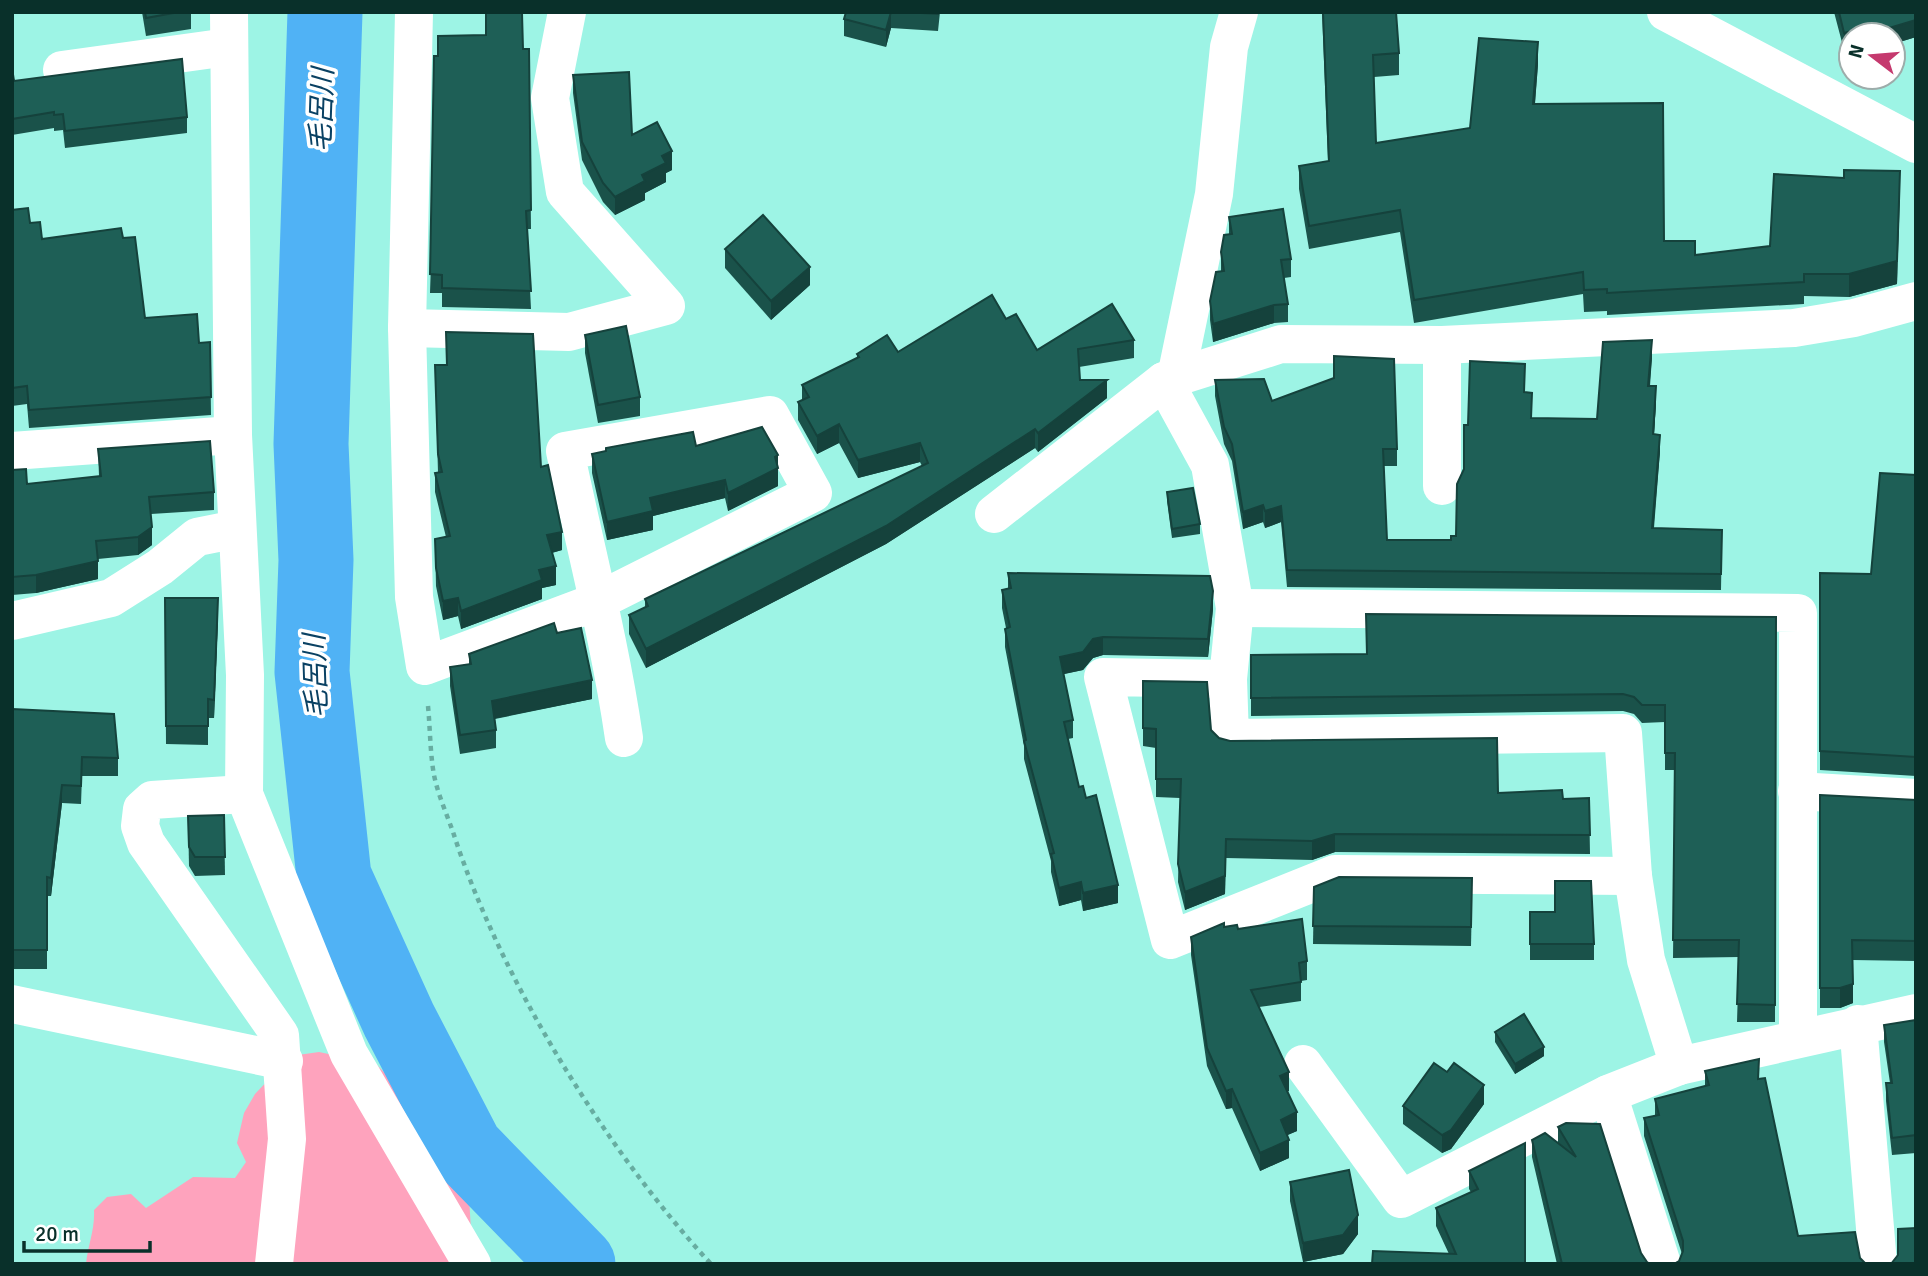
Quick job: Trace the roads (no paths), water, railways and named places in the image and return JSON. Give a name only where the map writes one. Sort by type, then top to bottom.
[{"type":"street","points":[[414,12],[407,328],[414,597],[425,666],[596,602],[813,493],[770,415],[565,451],[596,602],[613,661],[624,738]]},
{"type":"street","points":[[407,328],[569,332],[666,306],[565,192],[550,98],[567,12]]},
{"type":"street","points":[[1239,12],[1229,47],[1214,194],[1170,379],[1210,465],[1235,608],[1228,679],[1230,738],[1623,733],[1633,877],[1646,960],[1679,1066]]},
{"type":"street","points":[[1666,12],[1916,144]]},
{"type":"street","points":[[62,70],[228,30],[233,435],[244,675],[244,794],[349,1054],[472,1264]]},
{"type":"street","points":[[994,514],[1170,379],[1282,344],[1442,345],[1794,328],[1854,318],[1916,301]]},
{"type":"street","points":[[1442,345],[1443,486]]},
{"type":"street","points":[[12,451],[233,435]]},
{"type":"street","points":[[12,621],[111,598],[160,567],[197,537],[237,529]]},
{"type":"street","points":[[1235,608],[1798,613],[1798,1038]]},
{"type":"street","points":[[1228,679],[1102,677],[1170,940],[1335,874],[1633,877]]},
{"type":"street","points":[[1797,791],[1916,798]]},
{"type":"street","points":[[244,794],[152,800],[142,809],[141,826],[146,843],[280,1035],[284,1060],[287,1139],[274,1264]]},
{"type":"street","points":[[12,1004],[284,1060]]},
{"type":"street","points":[[1303,1064],[1401,1199],[1608,1094],[1679,1066],[1916,1013]]},
{"type":"street","points":[[1858,1024],[1878,1264]]},
{"type":"street","points":[[1608,1094],[1662,1264]]},
{"type":"waterway","name":"毛呂川","points":[[325,12],[311,444],[316,560],[312,672],[334,877],[399,1020],[466,1149],[578,1264]]}]
